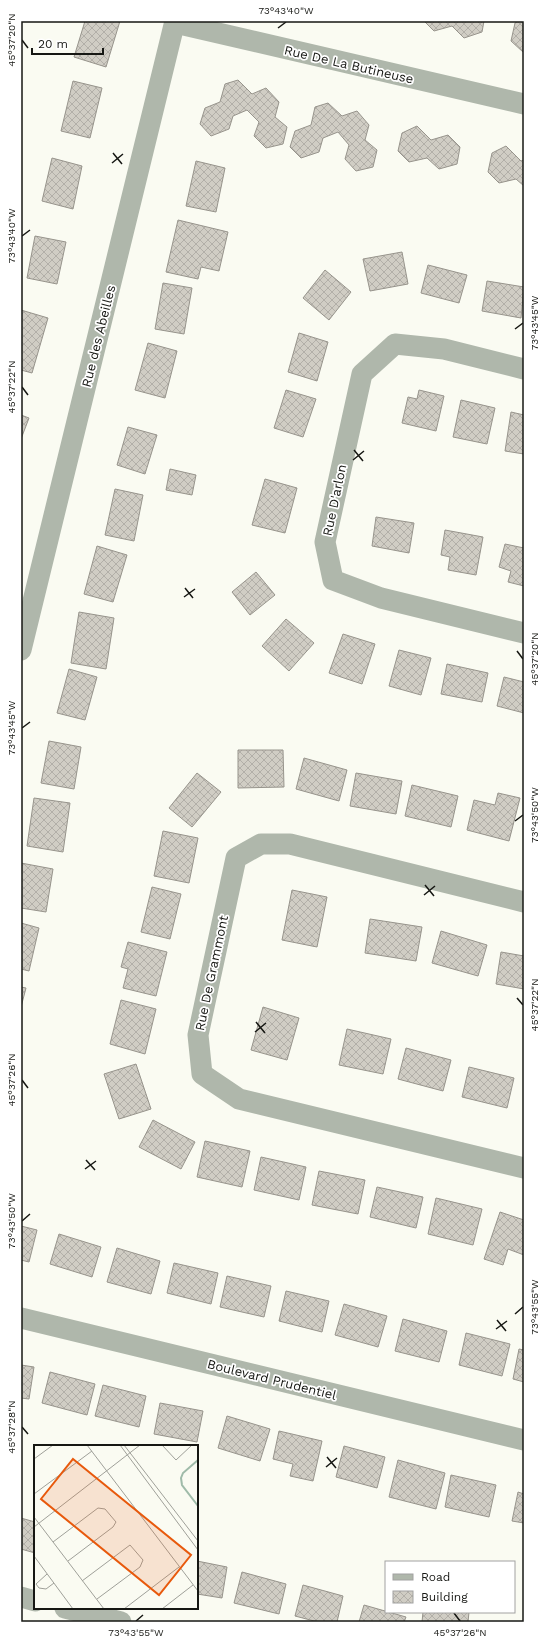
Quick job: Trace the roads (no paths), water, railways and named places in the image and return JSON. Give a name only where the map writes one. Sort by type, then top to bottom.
[{"type":"street","name":"Rue De La Butineuse","points":[[175,22],[524,104]]},
{"type":"street","name":"Rue des Abeilles","points":[[21,650],[175,22]]},
{"type":"street","name":"Rue D'arlon","points":[[524,369],[444,349],[395,344],[362,374],[325,542],[333,580],[381,598],[524,633]]},
{"type":"street","name":"Rue De Grammont","points":[[524,902],[290,844],[261,844],[236,858],[198,1035],[202,1074],[239,1099],[524,1168]]},
{"type":"street","name":"Boulevard Prudentiel","points":[[21,1318],[524,1440]]},
{"type":"street","points":[[21,1597],[34,1601]]},
{"type":"street","points":[[69,1609],[121,1622]]}]
